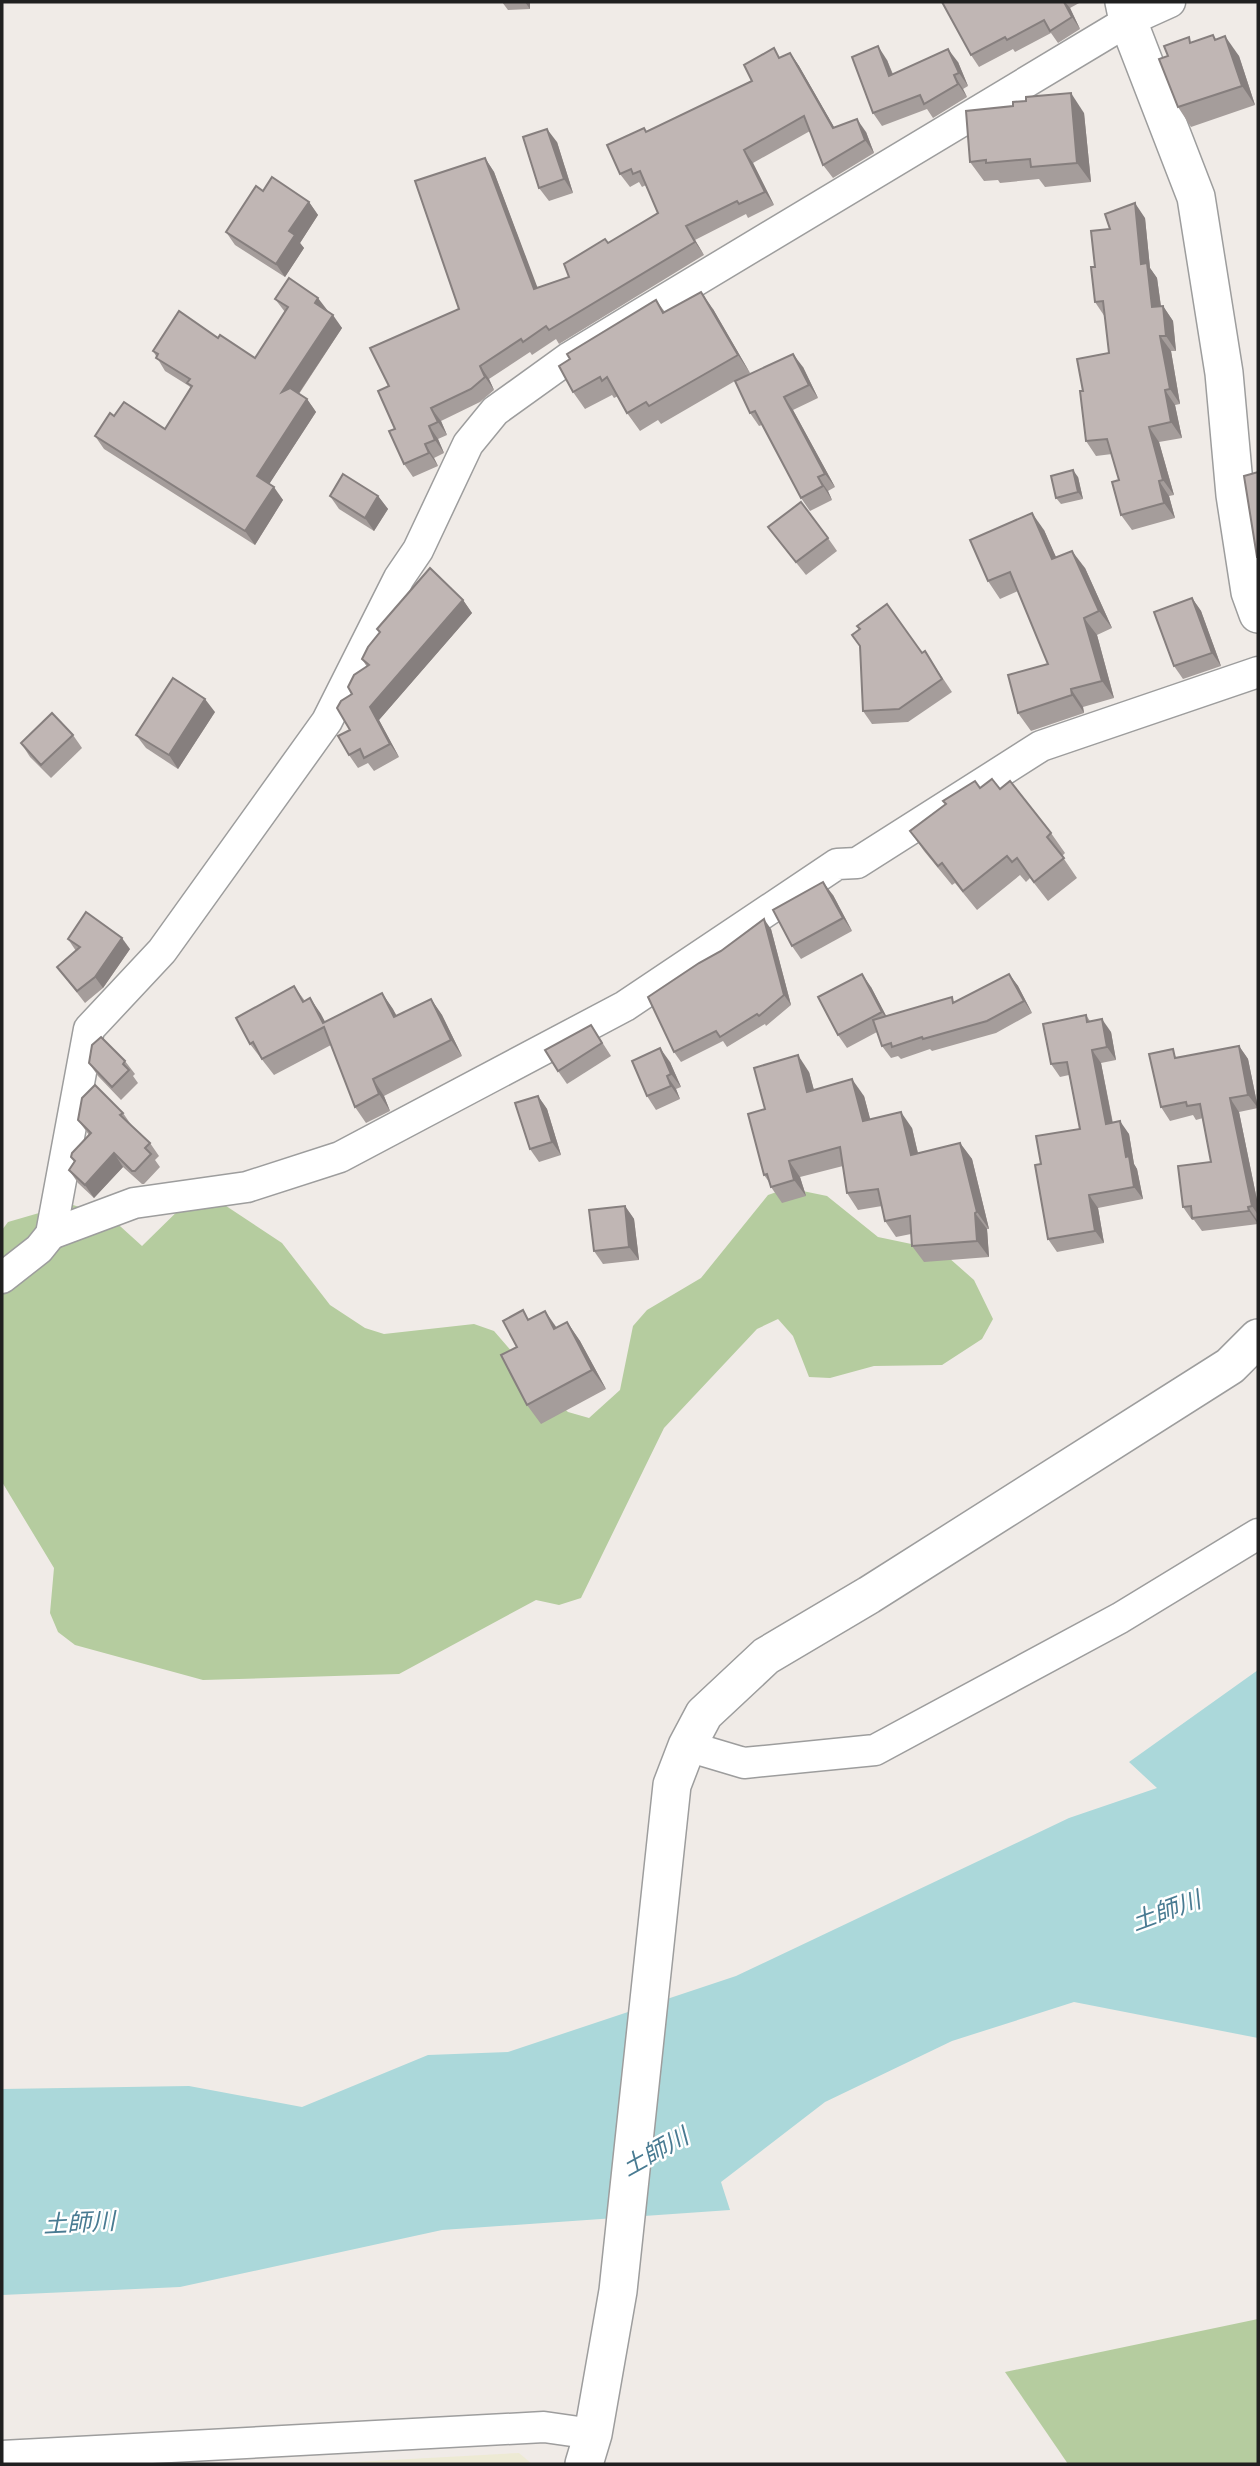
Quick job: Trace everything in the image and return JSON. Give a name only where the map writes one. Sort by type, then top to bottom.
[{"type":"street","points":[[2,1278],[39,1249],[51,1234],[89,1029],[162,951],[327,722],[399,578],[418,550],[468,444],[495,411],[570,357],[1126,11],[1170,2]]},
{"type":"street","points":[[1126,11],[1196,197],[1224,373],[1237,508],[1250,592],[1258,614]]},
{"type":"street","points":[[51,1234],[134,1203],[247,1187],[340,1157],[625,1006],[837,864],[857,863],[1041,746],[1258,672]]},
{"type":"street","points":[[2,2456],[544,2427],[589,2449],[618,2291],[672,1785],[687,1746],[704,1714],[766,1656],[1230,1366],[1258,1338]]},
{"type":"street","points":[[687,1746],[744,1763],[875,1750],[1120,1618],[1258,1534]]},
{"type":"shaded area","points":[[519,2453],[532,2464],[319,2464]]},
{"type":"green space","points":[[788,1188],[827,1196],[878,1237],[940,1250],[974,1280],[993,1319],[982,1339],[942,1365],[874,1366],[830,1378],[809,1377],[793,1336],[778,1319],[757,1329],[664,1428],[581,1598],[559,1605],[536,1600],[399,1674],[203,1680],[75,1645],[58,1632],[50,1613],[54,1568],[2,1482],[2,1230],[8,1222],[70,1204],[110,1217],[142,1246],[190,1199],[211,1196],[282,1243],[330,1305],[365,1328],[384,1334],[474,1324],[494,1331],[550,1396],[568,1412],[589,1418],[620,1390],[633,1326],[647,1310],[701,1278],[768,1195]]},
{"type":"green space","points":[[1258,2319],[1258,2464],[1068,2464],[1005,2372]]},
{"type":"water","name":"土師川","points":[[1258,1670],[1258,2038],[1074,2002],[952,2041],[825,2102],[721,2182],[730,2210],[442,2230],[180,2287],[2,2295],[2,2089],[189,2086],[302,2107],[428,2055],[508,2052],[736,1976],[1069,1818],[1157,1788],[1129,1762]]},
{"type":"building","points":[[942,2],[1064,2],[1072,17],[1050,31],[1044,20],[971,55]]},
{"type":"building","points":[[1213,35],[1215,40],[1225,36],[1242,86],[1178,107],[1159,59],[1168,56],[1164,46],[1189,37],[1190,43]]},
{"type":"building","points":[[878,46],[889,76],[948,49],[959,73],[954,75],[958,84],[924,104],[920,95],[873,113],[852,57]]},
{"type":"building","points":[[774,48],[779,58],[790,53],[833,128],[857,119],[865,140],[823,165],[804,116],[744,150],[765,192],[739,204],[737,201],[686,226],[695,242],[549,330],[546,326],[523,342],[521,339],[480,366],[485,377],[471,389],[431,408],[438,422],[429,426],[435,440],[425,444],[429,453],[404,464],[389,431],[395,429],[378,391],[389,386],[370,348],[459,309],[415,181],[485,158],[534,289],[569,277],[564,264],[605,239],[608,243],[658,213],[640,171],[633,174],[631,169],[620,174],[607,145],[644,128],[646,132],[752,81],[744,65]]},
{"type":"building","points":[[1071,93],[1077,163],[1031,167],[1030,159],[970,162],[966,111],[1013,106],[1013,102],[1026,101],[1026,97]]},
{"type":"building","points":[[547,129],[564,179],[539,188],[523,137]]},
{"type":"building","points":[[272,177],[309,202],[289,231],[295,235],[276,264],[226,232],[256,186],[263,191]]},
{"type":"building","points":[[1135,203],[1141,264],[1147,263],[1152,307],[1163,306],[1166,336],[1160,336],[1170,389],[1165,390],[1171,422],[1149,427],[1163,480],[1159,481],[1164,503],[1121,515],[1112,482],[1119,480],[1107,439],[1086,441],[1080,391],[1083,391],[1077,359],[1109,353],[1103,301],[1095,302],[1091,231],[1110,229],[1105,214]]},
{"type":"building","points":[[289,278],[318,298],[315,303],[333,315],[282,392],[290,388],[307,399],[257,476],[274,487],[245,531],[95,436],[110,413],[114,416],[124,402],[165,429],[192,386],[187,383],[190,379],[156,358],[158,354],[153,351],[179,311],[218,338],[220,335],[255,358],[288,307],[275,299]]},
{"type":"building","points":[[701,292],[738,355],[649,406],[646,402],[627,413],[607,377],[602,381],[600,377],[573,392],[559,366],[570,359],[567,354],[656,300],[663,313]]},
{"type":"building","points":[[793,354],[809,385],[784,397],[825,474],[818,477],[823,486],[801,498],[755,411],[750,413],[735,381]]},
{"type":"building","points":[[1073,470],[1078,492],[1056,498],[1051,476]]},
{"type":"building","points":[[1258,472],[1258,557],[1257,557],[1244,476]]},
{"type":"building","points":[[343,474],[378,496],[365,518],[330,496]]},
{"type":"building","points":[[801,502],[828,538],[796,562],[768,527]]},
{"type":"building","points":[[1032,513],[1052,559],[1072,551],[1099,611],[1084,618],[1102,681],[1071,689],[1072,695],[1018,713],[1008,675],[1048,664],[1010,572],[988,581],[970,540]]},
{"type":"building","points":[[430,568],[463,600],[370,707],[390,744],[364,758],[360,749],[349,755],[338,736],[350,730],[337,708],[341,701],[352,694],[348,687],[354,675],[369,665],[362,659],[380,632],[377,629]]},
{"type":"building","points":[[1192,598],[1212,653],[1174,666],[1154,612]]},
{"type":"building","points":[[887,604],[922,653],[925,651],[942,679],[899,709],[863,711],[860,646],[852,635],[860,629],[857,626]]},
{"type":"building","points":[[173,678],[205,699],[169,755],[136,735]]},
{"type":"building","points":[[52,713],[73,735],[41,765],[21,743]]},
{"type":"building","points":[[992,779],[1000,789],[1010,781],[1051,833],[1047,837],[1064,858],[1034,882],[1017,858],[1012,862],[1007,856],[963,891],[942,863],[938,866],[910,831],[946,804],[943,801],[975,781],[980,788]]},
{"type":"building","points":[[823,882],[843,918],[792,946],[773,910]]},
{"type":"building","points":[[86,912],[122,938],[95,977],[77,991],[57,967],[80,947],[68,939]]},
{"type":"building","points":[[764,919],[784,995],[759,1016],[757,1014],[720,1037],[716,1031],[674,1052],[648,997],[721,951]]},
{"type":"building","points":[[862,974],[882,1012],[838,1035],[818,997]]},
{"type":"building","points":[[1009,974],[1024,1001],[987,1021],[892,1047],[891,1043],[882,1046],[873,1020],[952,997],[953,1003]]},
{"type":"building","points":[[294,986],[303,1002],[310,998],[323,1023],[382,993],[394,1017],[431,999],[451,1040],[373,1079],[379,1094],[355,1107],[324,1027],[262,1059],[253,1042],[250,1044],[236,1018]]},
{"type":"building","points":[[1086,1015],[1087,1022],[1102,1019],[1107,1047],[1092,1050],[1106,1124],[1120,1121],[1134,1187],[1089,1195],[1095,1231],[1048,1239],[1035,1165],[1041,1164],[1036,1136],[1080,1129],[1067,1062],[1051,1064],[1043,1024]]},
{"type":"building","points":[[591,1025],[602,1043],[558,1071],[545,1050]]},
{"type":"building","points":[[101,1037],[125,1061],[123,1064],[129,1070],[112,1087],[89,1063],[92,1045]]},
{"type":"building","points":[[1239,1046],[1248,1095],[1230,1098],[1252,1206],[1248,1207],[1249,1211],[1192,1218],[1191,1206],[1183,1207],[1178,1166],[1211,1162],[1200,1104],[1187,1106],[1186,1102],[1161,1107],[1149,1054],[1173,1049],[1175,1058]]},
{"type":"building","points":[[660,1048],[671,1074],[667,1076],[671,1086],[647,1096],[632,1061]]},
{"type":"building","points":[[798,1055],[807,1092],[852,1079],[863,1121],[901,1112],[911,1155],[960,1143],[977,1212],[977,1241],[912,1246],[910,1216],[885,1221],[878,1189],[847,1193],[840,1147],[789,1161],[794,1180],[771,1187],[767,1174],[764,1175],[748,1114],[765,1109],[754,1068]]},
{"type":"building","points":[[95,1085],[123,1113],[120,1115],[150,1143],[145,1148],[151,1154],[132,1171],[114,1153],[85,1185],[69,1170],[75,1161],[71,1157],[72,1153],[91,1133],[78,1120],[82,1098]]},
{"type":"building","points":[[538,1096],[552,1142],[530,1149],[515,1103]]},
{"type":"building","points":[[625,1206],[629,1247],[594,1251],[589,1210]]},
{"type":"building","points":[[523,1310],[528,1320],[545,1311],[554,1329],[567,1322],[592,1370],[527,1405],[501,1355],[517,1347],[503,1321]]}]
